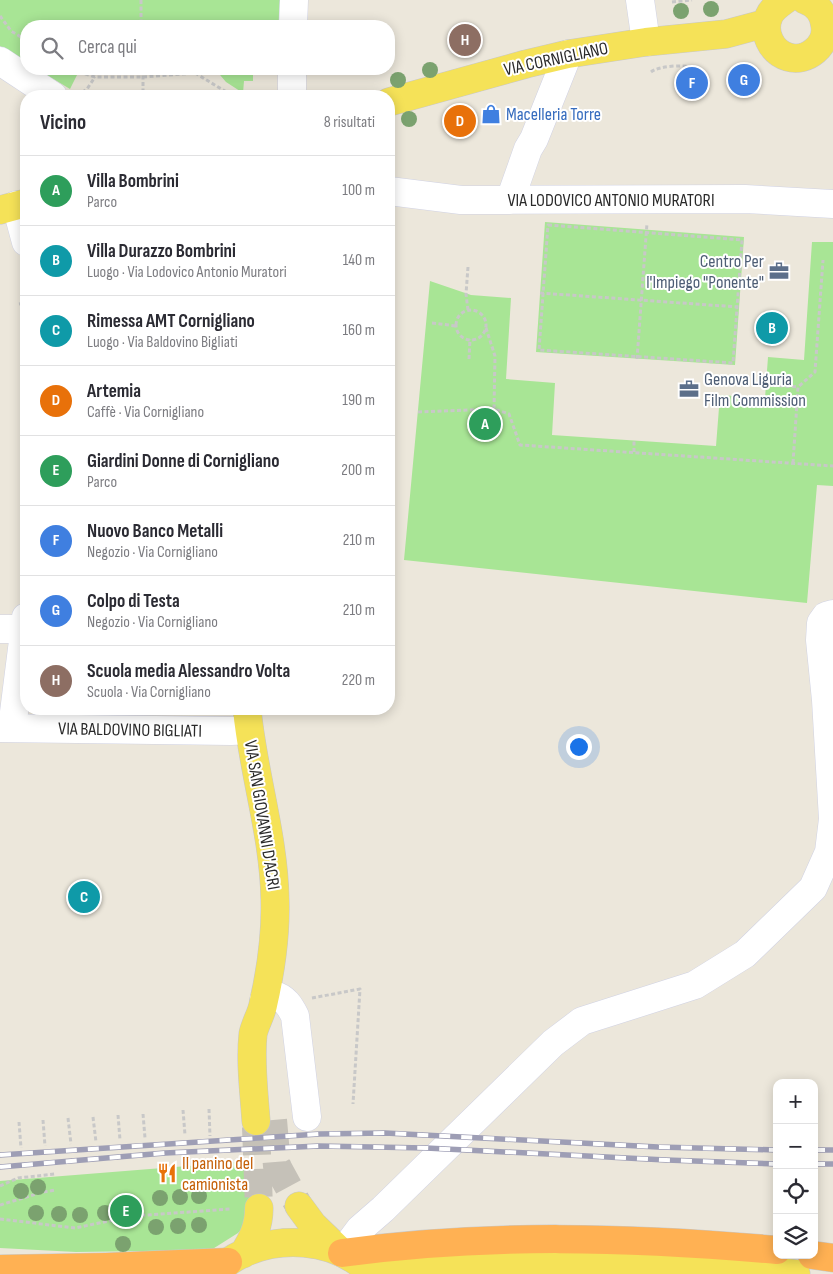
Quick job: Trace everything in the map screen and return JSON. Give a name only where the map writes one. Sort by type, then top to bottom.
[{"type":"highway","points":[[358,1264],[387,1247],[505,1240],[594,1239],[773,1250]]},
{"type":"highway","points":[[818,1256],[833,1258]]},
{"type":"highway","points":[[0,1269],[228,1263]]},
{"type":"main road","points":[[772,10],[809,14],[812,54],[800,58],[788,58],[777,52],[768,33],[772,10]]},
{"type":"main road","name":"VIA CORNIGLIANO","points":[[395,100],[568,54],[646,42],[726,34],[768,33]]},
{"type":"main road","name":"VIA SAN GIOVANNI D'ACRI","points":[[248,719],[268,838],[275,899],[274,945],[270,976],[254,1031],[252,1048],[264,1121]]},
{"type":"main road","points":[[299,1206],[313,1225],[358,1264]]},
{"type":"main road","points":[[228,1263],[252,1241],[257,1228],[259,1208]]},
{"type":"main road","points":[[228,1263],[267,1245],[292,1242],[318,1245],[358,1264],[647,1262],[796,1274]]},
{"type":"street","points":[[293,20],[294,0]]},
{"type":"street","points":[[640,0],[646,42]]},
{"type":"street","points":[[510,200],[528,149],[534,139],[568,54]]},
{"type":"street","points":[[0,60],[20,74]]},
{"type":"street","points":[[22,75],[44,90]]},
{"type":"street","points":[[292,75],[292,90]]},
{"type":"street","name":"VIA LODOVICO ANTONIO MURATORI","points":[[395,192],[461,200],[745,199],[833,204]]},
{"type":"street","points":[[14,206],[20,224]]},
{"type":"street","points":[[358,1264],[360,1229],[383,1209],[553,1043],[582,1022],[695,985],[746,954],[813,888],[829,852],[833,819],[826,700],[820,640],[821,623],[826,616],[833,614]]},
{"type":"street","points":[[0,629],[20,629]]},
{"type":"street","name":"VIA BALDOVINO BIGLIATI","points":[[20,659],[6,728],[231,731],[248,719]]},
{"type":"street","points":[[263,1005],[274,995],[290,1006],[295,1016],[307,1117]]},
{"type":"path","points":[[141,0],[141,20]]},
{"type":"path","points":[[672,2],[692,0]]},
{"type":"path","points":[[0,16],[12,31],[20,36]]},
{"type":"path","points":[[651,72],[673,66],[691,66],[694,68]]},
{"type":"path","points":[[89,75],[95,77],[169,75]]},
{"type":"path","points":[[198,75],[223,90]]},
{"type":"path","points":[[87,90],[95,77]]},
{"type":"path","points":[[143,77],[143,90]]},
{"type":"path","points":[[637,357],[648,200]]},
{"type":"path","points":[[548,225],[646,232],[742,240],[733,363],[539,350],[548,225]]},
{"type":"path","points":[[766,385],[798,387],[815,372],[823,260]]},
{"type":"path","points":[[468,267],[466,294],[468,310]]},
{"type":"path","points":[[542,293],[738,307]]},
{"type":"path","points":[[486,328],[478,338],[470,340],[459,334],[456,322],[460,314],[468,310],[478,311],[482,314],[486,323],[495,356],[494,409]]},
{"type":"path","points":[[432,323],[456,326]]},
{"type":"path","points":[[469,360],[470,340]]},
{"type":"path","points":[[794,463],[798,387]]},
{"type":"path","points":[[418,412],[494,409],[509,414],[520,444],[833,466]]},
{"type":"path","points":[[634,441],[634,452]]},
{"type":"path","points":[[290,1006],[317,996],[360,989],[353,1104]]},
{"type":"path","points":[[208,1109],[210,1136]]},
{"type":"path","points":[[183,1110],[185,1135]]},
{"type":"path","points":[[143,1114],[145,1138]]},
{"type":"path","points":[[118,1115],[120,1140]]},
{"type":"path","points":[[93,1117],[96,1142]]},
{"type":"path","points":[[68,1118],[71,1144]]},
{"type":"path","points":[[43,1120],[45,1146]]},
{"type":"path","points":[[19,1122],[22,1148]]},
{"type":"path","points":[[0,1185],[24,1175],[55,1174]]},
{"type":"path","points":[[0,1205],[56,1190]]},
{"type":"path","points":[[0,1219],[75,1228],[133,1216],[230,1209]]},
{"type":"green space","points":[[0,0],[284,0],[283,20],[20,20],[20,58],[0,46]]},
{"type":"green space","points":[[47,75],[77,75],[70,89]]},
{"type":"green space","points":[[220,75],[253,75],[253,81],[244,81],[243,90],[238,90],[226,82]]},
{"type":"green space","points":[[545,222],[744,237],[735,365],[536,352]]},
{"type":"green space","points":[[812,242],[833,242],[833,486],[817,485],[807,603],[404,560],[430,281],[471,295],[511,298],[506,379],[555,383],[552,435],[716,446],[720,395],[765,398],[768,357],[804,360]]},
{"type":"green space","points":[[250,1161],[252,1201],[250,1220],[238,1233],[211,1250],[76,1252],[0,1248],[0,1181]]},
{"type":"tunnel","points":[[273,1120],[277,1166],[299,1206]]},
{"type":"tunnel","points":[[256,1127],[259,1208]]},
{"type":"railway","points":[[0,1155],[319,1134],[385,1133],[658,1147],[773,1150]]},
{"type":"railway","points":[[0,1167],[165,1153],[319,1146],[426,1148],[773,1164]]},
{"type":"railway","points":[[818,1150],[833,1150]]},
{"type":"railway","points":[[818,1164],[833,1164]]},
{"type":"place","name":"Scuola media Alessandro Volta","points":[[465,40]]},
{"type":"place","name":"Colpo di Testa","points":[[744,80]]},
{"type":"place","name":"Nuovo Banco Metalli","points":[[692,83]]},
{"type":"place","name":"Macelleria Torre","points":[[491,114]]},
{"type":"place","name":"Artemia","points":[[460,121]]},
{"type":"place","name":"Centro Per l'Impiego \"Ponente\"","points":[[779,271]]},
{"type":"place","name":"Villa Durazzo Bombrini","points":[[772,328]]},
{"type":"place","name":"Genova Liguria Film Commission","points":[[689,389]]},
{"type":"place","name":"Villa Bombrini","points":[[485,424]]},
{"type":"place","name":"Rimessa AMT Cornigliano","points":[[84,897]]},
{"type":"place","name":"Il panino del camionista","points":[[167,1173]]},
{"type":"place","name":"Giardini Donne di Cornigliano","points":[[126,1211]]}]
